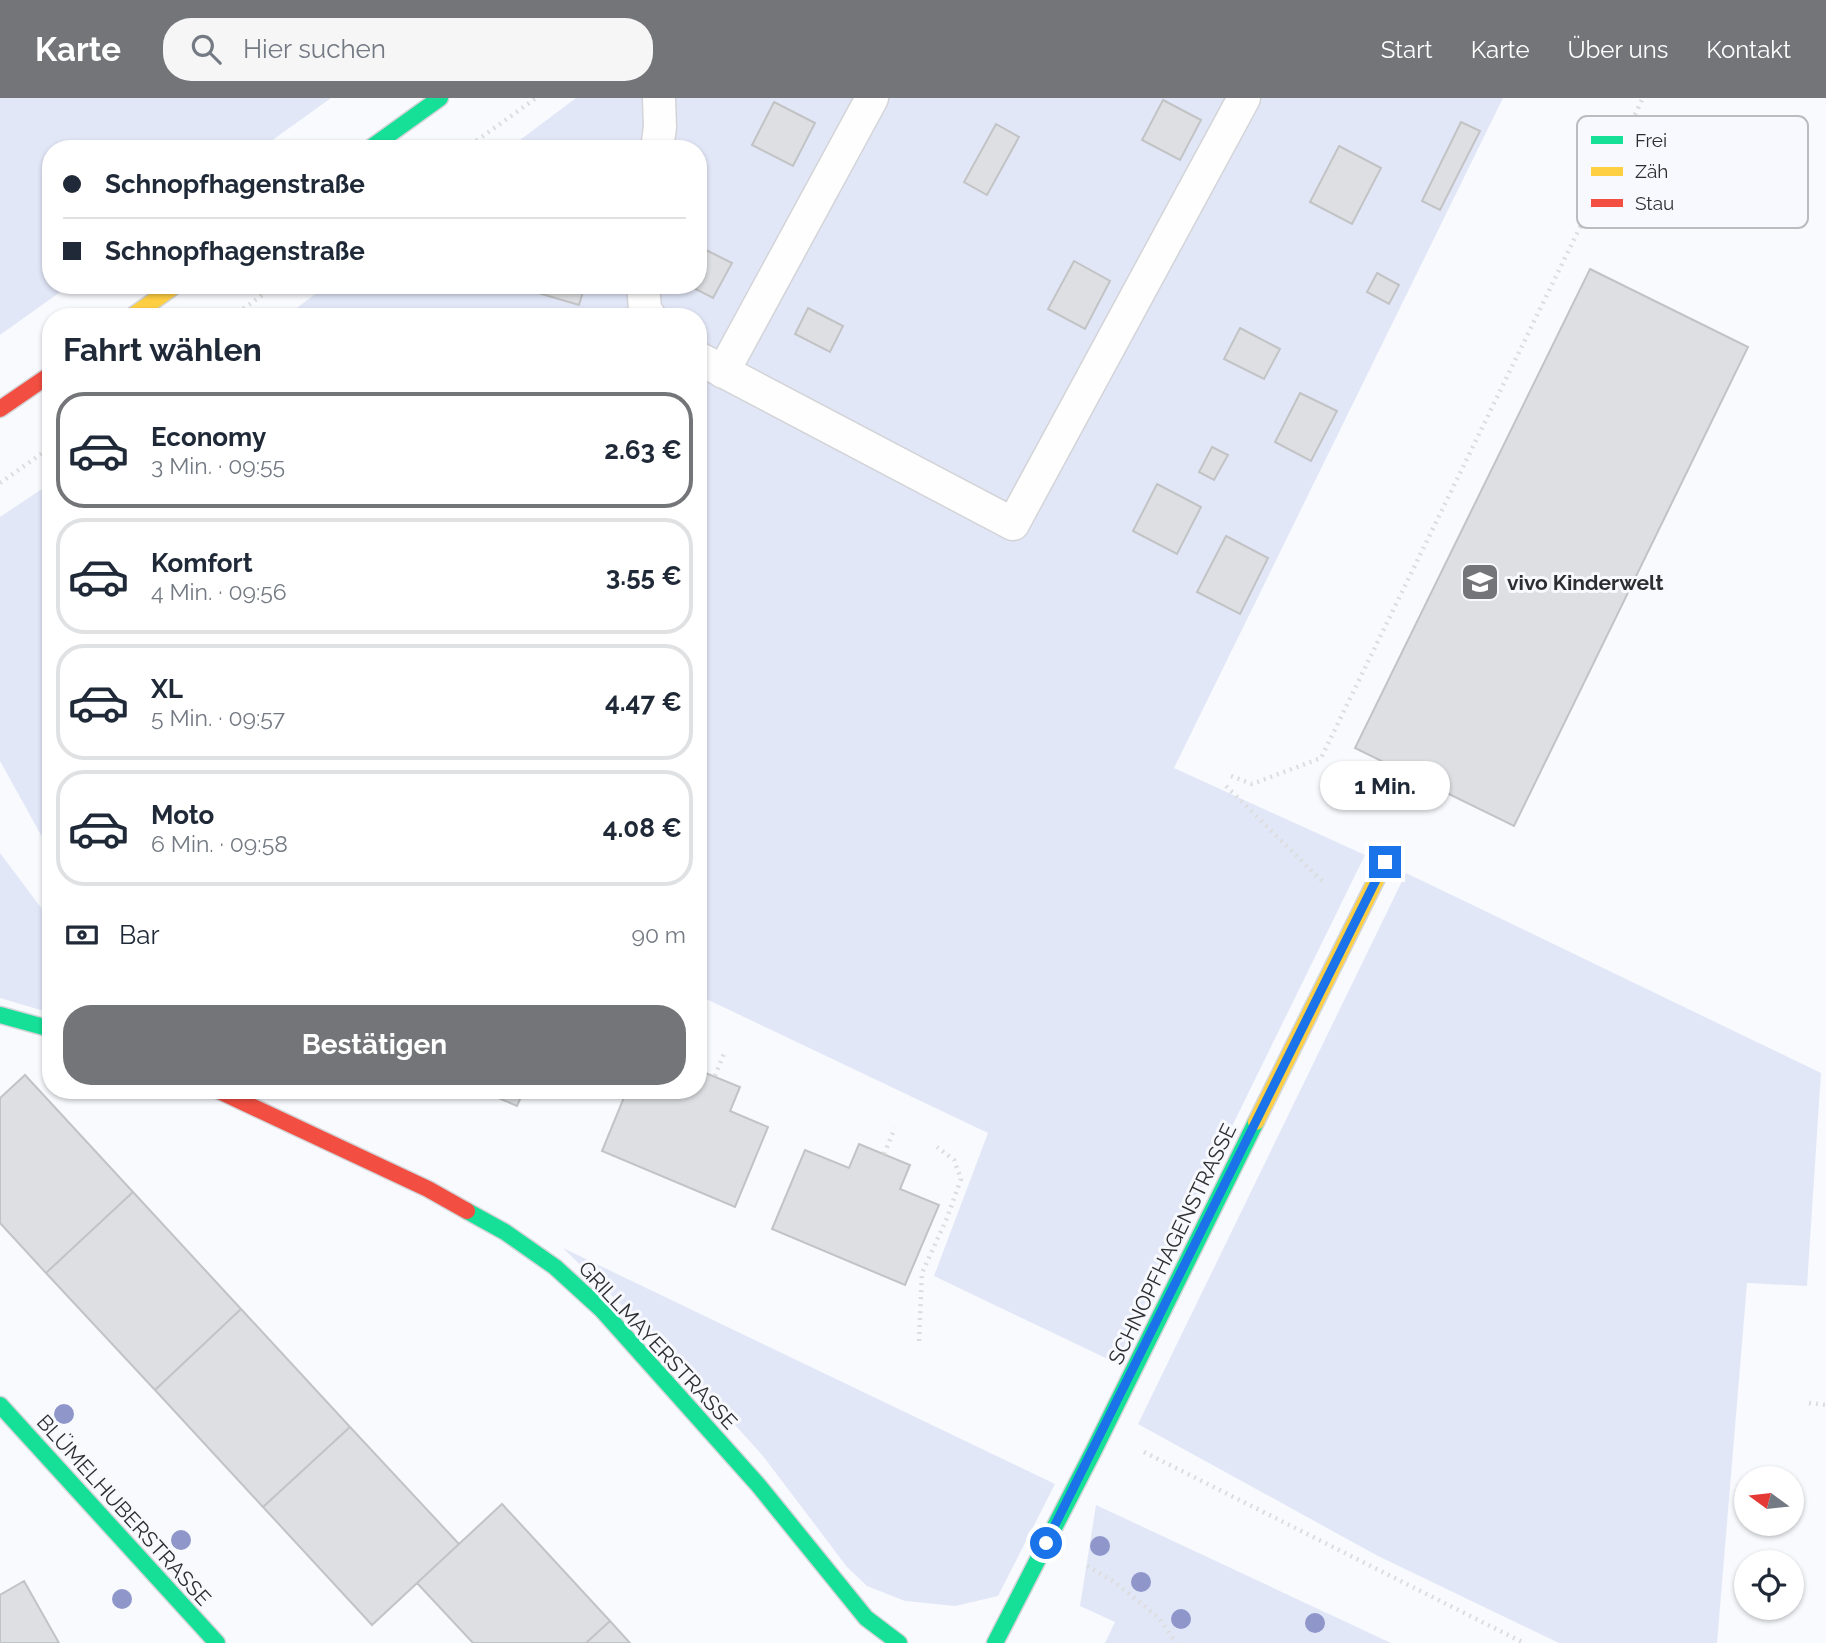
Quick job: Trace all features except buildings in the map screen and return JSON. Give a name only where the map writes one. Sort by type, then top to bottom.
[{"type":"street","points":[[382,140],[440,98]]},
{"type":"street","points":[[144,308],[163,294]]},
{"type":"street","points":[[0,410],[42,380]]},
{"type":"street","name":"SCHNOPFHAGENSTRASSE","points":[[995,1643],[1385,862]]},
{"type":"street","points":[[0,1015],[42,1027]]},
{"type":"street","name":"GRILLMAYERSTRASSE","points":[[236,1099],[428,1189],[505,1232],[555,1267],[601,1309],[672,1387],[759,1486],[866,1618],[900,1643]]},
{"type":"street","name":"BLÜMELHUBERSTRASSE","points":[[0,1405],[218,1643]]},
{"type":"lane","points":[[658,140],[659,98]]},
{"type":"lane","points":[[872,98],[711,365],[1013,524],[1244,98]]},
{"type":"path","points":[[478,140],[536,98]]},
{"type":"path","points":[[1634,116],[1643,98]]},
{"type":"path","points":[[1231,776],[1252,785],[1321,758],[1580,228]]},
{"type":"path","points":[[244,308],[263,294]]},
{"type":"path","points":[[0,484],[42,454]]},
{"type":"path","points":[[1226,786],[1358,915]]},
{"type":"path","points":[[715,1076],[725,1051]]},
{"type":"path","points":[[884,1154],[895,1128]]},
{"type":"path","points":[[919,1341],[922,1273],[961,1179],[954,1160],[937,1147]]},
{"type":"path","points":[[1809,1404],[1826,1405]]},
{"type":"path","points":[[1103,1431],[1524,1643]]},
{"type":"path","points":[[1046,1543],[1113,1581],[1159,1618],[1176,1643]]},
{"type":"shaded area","points":[[0,98],[331,98],[273,140],[42,140],[42,294],[57,294],[0,335]]},
{"type":"shaded area","points":[[576,98],[1503,98],[1174,768],[1365,855],[1116,1363],[934,1276],[988,1133],[707,999],[707,308],[297,308],[315,294],[707,294],[707,140],[520,140]]},
{"type":"shaded area","points":[[42,489],[42,837],[0,761],[0,517]]},
{"type":"shaded area","points":[[0,853],[42,909],[42,1010],[0,998]]},
{"type":"shaded area","points":[[1406,873],[1821,1073],[1807,1286],[1747,1283],[1717,1643],[1559,1643],[1378,1556],[1138,1424]]},
{"type":"shaded area","points":[[563,1248],[1055,1484],[998,1596],[955,1606],[905,1601],[867,1586],[847,1567],[763,1456],[672,1355]]},
{"type":"shaded area","points":[[1096,1505],[1391,1643],[1105,1643],[1115,1622],[1080,1606]]},
{"type":"traffic: fast","points":[[382,140],[440,98]]},
{"type":"traffic: fast","points":[[0,1015],[42,1027]]},
{"type":"traffic: fast","points":[[995,1643],[1256,1122]]},
{"type":"traffic: fast","points":[[467,1211],[505,1232],[555,1267],[601,1309],[759,1486],[866,1618],[899,1643]]},
{"type":"traffic: fast","points":[[0,1405],[217,1643]]},
{"type":"traffic: slow","points":[[144,308],[163,294]]},
{"type":"traffic: slow","points":[[1256,1122],[1385,862]]},
{"type":"traffic: jam","points":[[0,409],[42,380]]},
{"type":"traffic: jam","points":[[236,1099],[428,1189],[467,1211]]},
{"type":"place","name":"vivo Kinderwelt","points":[[1480,582]]},
{"type":"route","points":[[1046,1543],[1385,862]]}]
